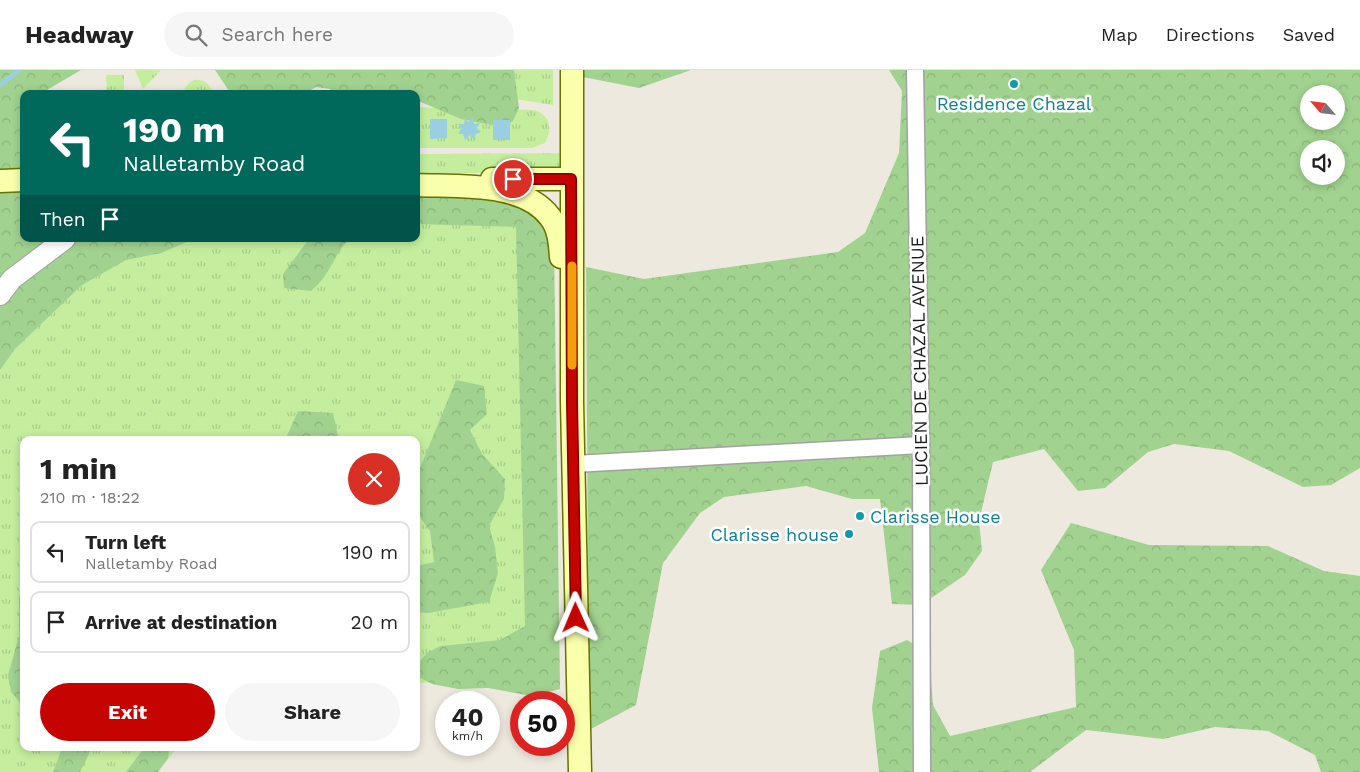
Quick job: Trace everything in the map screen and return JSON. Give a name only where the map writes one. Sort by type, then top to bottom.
[{"type":"main road","points":[[574,71],[571,179],[580,772]]},
{"type":"main road","points":[[420,179],[571,179]]},
{"type":"main road","points":[[0,181],[20,180]]},
{"type":"main road","points":[[420,185],[512,192],[526,197],[540,206],[551,217],[559,235],[573,322]]},
{"type":"street","name":"LUCIEN DE CHAZAL AVENUE","points":[[915,70],[921,445],[922,772]]},
{"type":"street","points":[[0,294],[12,279],[61,242]]},
{"type":"street","points":[[574,464],[921,445]]},
{"type":"green space","points":[[0,70],[81,70],[47,90],[20,90],[20,172],[0,172]]},
{"type":"green space","points":[[135,70],[161,70],[143,89]]},
{"type":"green space","points":[[215,70],[514,70],[519,108],[513,121],[502,127],[461,119],[420,102],[420,90],[330,90],[316,87],[311,90],[228,90]]},
{"type":"green space","points":[[494,70],[553,70],[553,105],[489,95]]},
{"type":"green space","points":[[582,70],[691,70],[639,88],[583,77]]},
{"type":"green space","points":[[889,70],[1360,70],[1360,468],[1331,485],[1303,487],[1229,451],[1174,444],[1148,452],[1105,488],[1078,491],[1044,449],[993,462],[979,521],[982,551],[965,575],[921,605],[892,604],[880,499],[852,499],[806,486],[724,497],[700,513],[663,563],[636,705],[589,730],[586,267],[644,279],[838,252],[865,233],[899,153],[902,91]]},
{"type":"green space","points":[[106,75],[124,75],[124,90],[107,90]]},
{"type":"green space","points":[[201,80],[211,90],[185,90],[190,82]]},
{"type":"green space","points":[[420,107],[534,110],[544,115],[547,119],[549,132],[545,143],[532,148],[420,148]]},
{"type":"green space","points":[[565,153],[565,173],[420,173],[420,154]]},
{"type":"green space","points":[[0,184],[20,184],[20,242],[187,242],[161,253],[126,260],[82,285],[15,349],[0,370]]},
{"type":"green space","points":[[420,192],[510,196],[541,219],[554,242],[560,689],[552,691],[510,692],[488,688],[458,689],[432,684],[420,678],[420,661],[428,652],[441,646],[500,640],[525,626],[516,227],[420,224]]},
{"type":"green space","points":[[420,201],[510,204],[539,240],[547,678],[420,683],[420,436],[20,436],[20,751],[175,751],[158,772],[0,772],[0,321],[74,242],[420,242]]},
{"type":"green space","points":[[307,242],[347,242],[323,279],[311,291],[284,288],[283,274]]},
{"type":"green space","points":[[456,380],[484,386],[487,414],[470,430],[482,454],[505,479],[504,499],[489,526],[495,547],[498,573],[489,602],[428,613],[420,612],[420,565],[434,562],[430,531],[420,517],[420,468]]},
{"type":"green space","points":[[298,411],[333,413],[338,436],[287,436]]},
{"type":"green space","points":[[1071,523],[1149,545],[1268,546],[1324,571],[1360,576],[1360,772],[1321,772],[1315,755],[1268,731],[1215,727],[1163,739],[1086,730],[1030,772],[879,772],[872,708],[880,651],[907,640],[929,653],[933,705],[950,736],[1076,707],[1074,650],[1041,570]]},
{"type":"green space","points":[[20,595],[20,702],[11,692],[8,675],[19,636]]},
{"type":"green space","points":[[61,751],[90,751],[80,772],[53,772]]},
{"type":"green space","points":[[142,751],[169,751],[168,758],[158,772],[126,772]]},
{"type":"water","points":[[465,118],[468,122],[473,118],[474,124],[480,123],[477,128],[481,132],[476,134],[474,140],[470,135],[465,140],[463,134],[458,134],[461,129],[458,124],[464,124]]},
{"type":"water","points":[[430,119],[447,119],[447,138],[430,139]]},
{"type":"water","points":[[493,120],[510,120],[510,140],[493,140]]},
{"type":"waterway","points":[[0,85],[19,70]]},
{"type":"slow traffic","points":[[572,266],[572,365]]},
{"type":"place","name":"Residence Chazal","points":[[1014,84]]},
{"type":"place","name":"Clarisse House","points":[[860,516]]},
{"type":"place","name":"Clarisse house","points":[[849,534]]},
{"type":"route","points":[[513,179],[571,179],[572,402],[576,618]]}]
